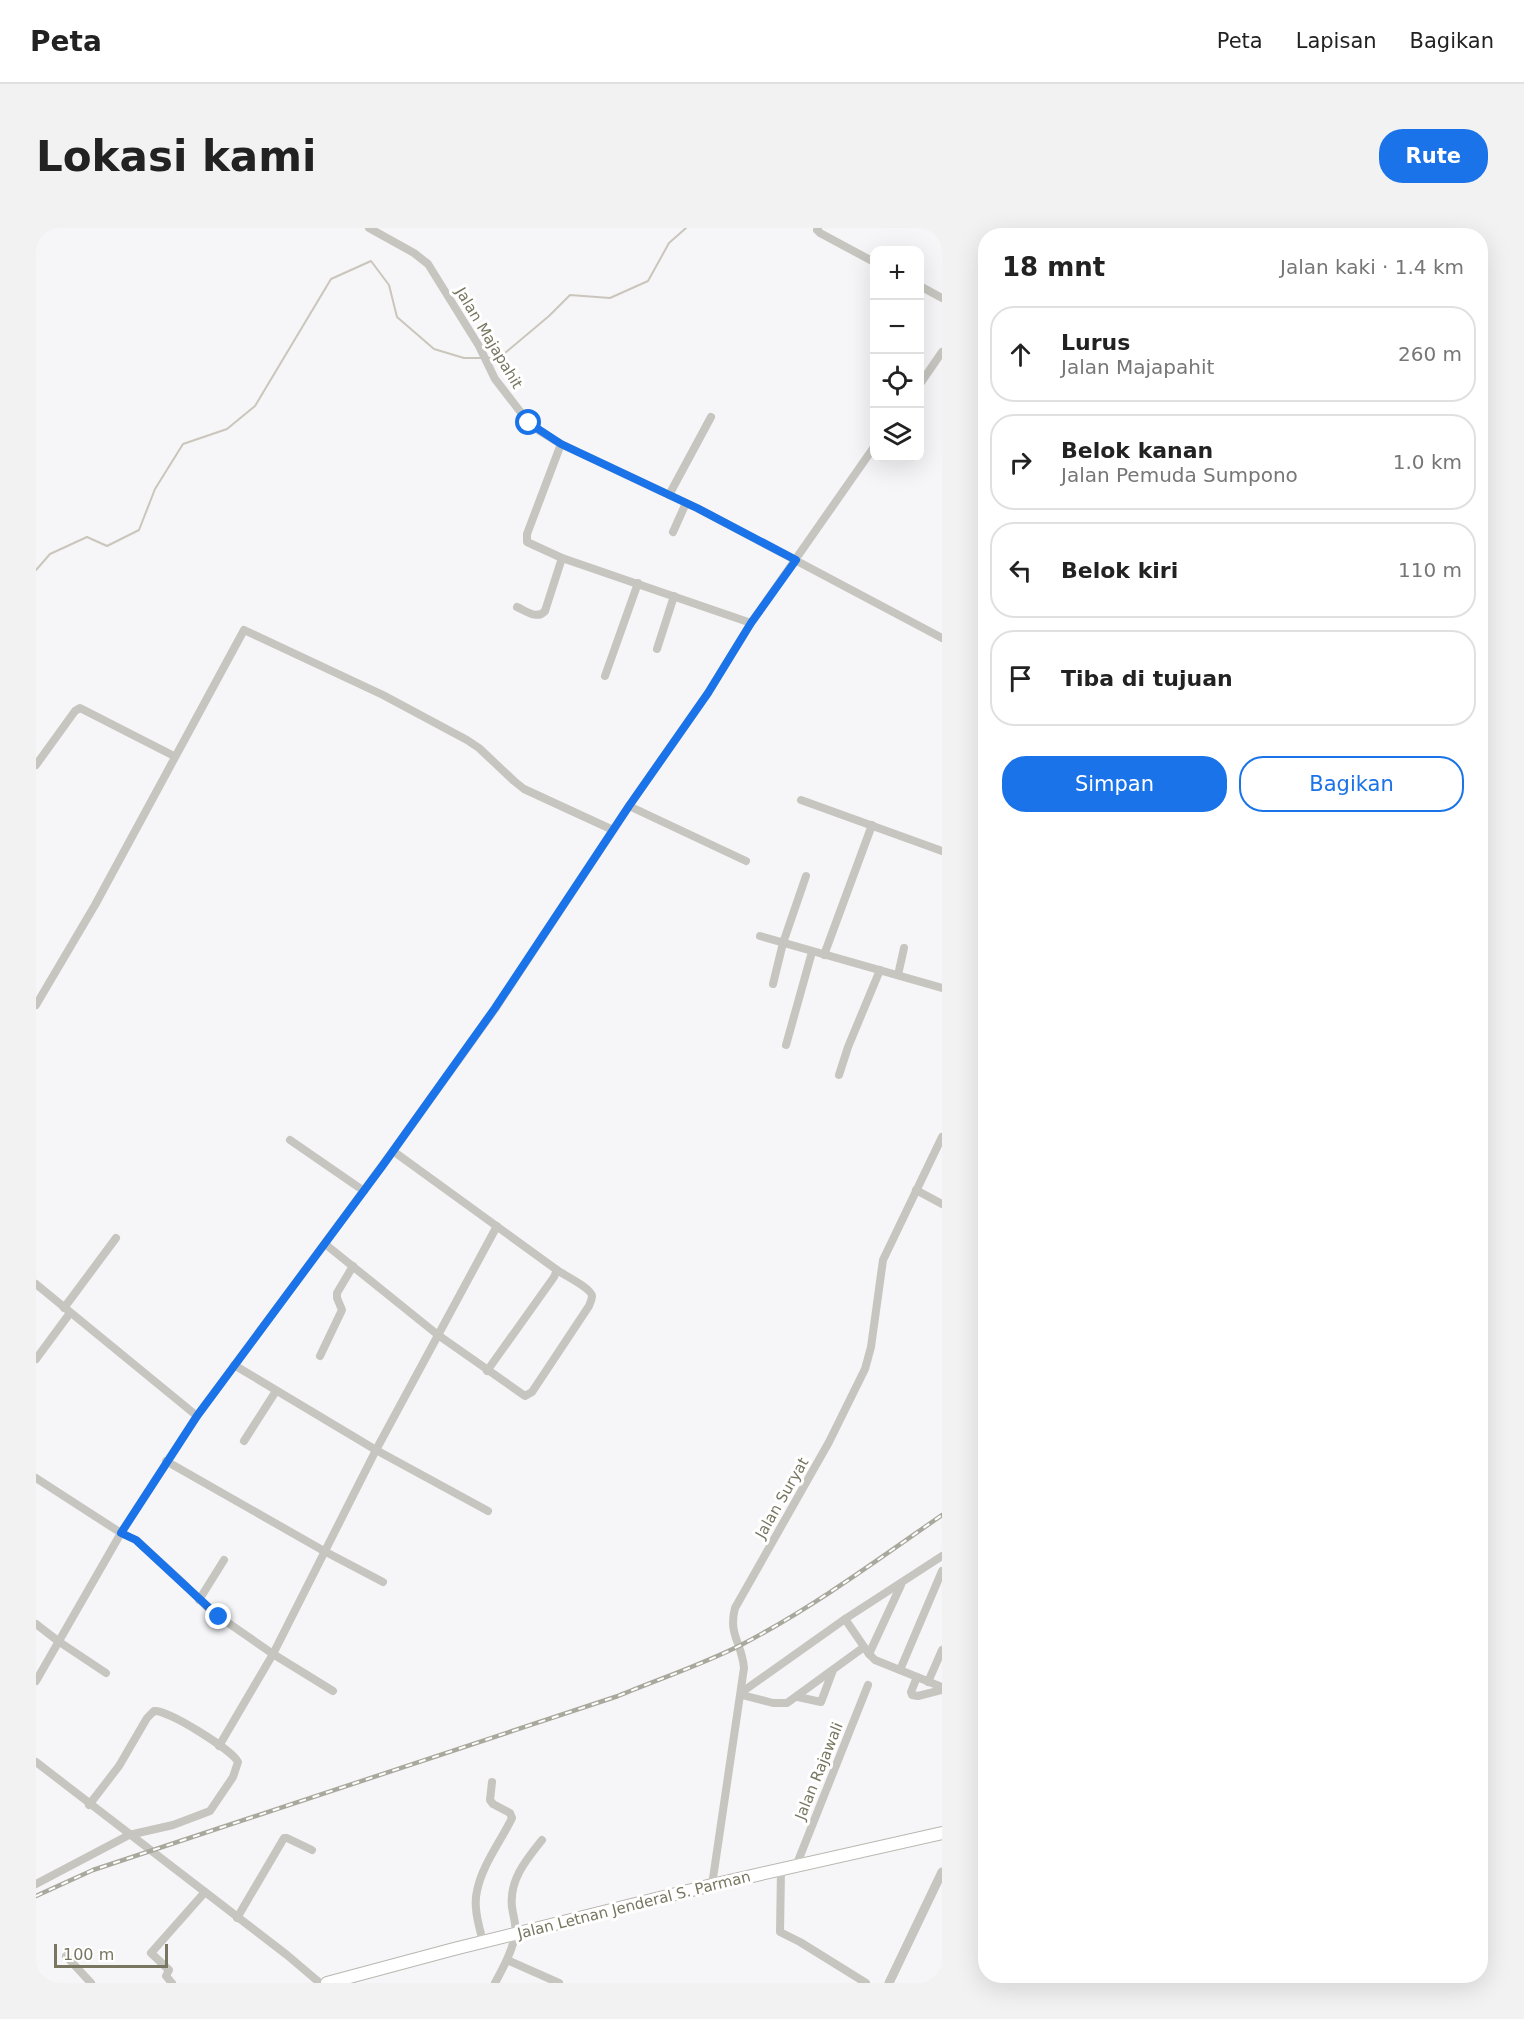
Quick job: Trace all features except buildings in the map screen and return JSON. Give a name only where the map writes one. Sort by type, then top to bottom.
[{"type":"highway","name":"Jalan Letnan Jenderal S. Parman","points":[[327,1983],[516,1933],[712,1885],[942,1833]]},
{"type":"street","name":"Jalan Majapahit","points":[[369,228],[414,253],[428,264],[479,346],[495,379],[529,423],[561,444],[686,503],[940,637]]},
{"type":"street","points":[[818,228],[817,231],[820,233],[870,260]]},
{"type":"street","points":[[924,288],[942,298]]},
{"type":"street","points":[[924,378],[942,352]]},
{"type":"street","points":[[669,495],[711,417]]},
{"type":"street","points":[[561,444],[526,538],[527,542],[562,558],[751,623]]},
{"type":"street","points":[[36,1681],[121,1533],[166,1461],[495,1008],[629,806],[708,693],[751,623],[870,453]]},
{"type":"street","points":[[673,532],[686,503]]},
{"type":"street","points":[[517,607],[537,616],[542,615],[562,558]]},
{"type":"street","points":[[605,676],[638,583]]},
{"type":"street","points":[[657,649],[674,596]]},
{"type":"street","points":[[36,1005],[95,905],[244,630],[428,718],[479,748],[524,789],[613,830]]},
{"type":"street","points":[[36,765],[75,711],[80,708],[174,756]]},
{"type":"street","points":[[801,800],[942,851]]},
{"type":"street","points":[[629,806],[746,861]]},
{"type":"street","points":[[824,955],[872,825]]},
{"type":"street","points":[[773,984],[783,944],[806,876]]},
{"type":"street","points":[[760,936],[942,988]]},
{"type":"street","points":[[898,975],[904,948]]},
{"type":"street","points":[[786,1045],[812,951]]},
{"type":"street","points":[[839,1075],[848,1047],[880,970]]},
{"type":"street","name":"Jalan Suryat","points":[[712,1885],[742,1693],[743,1655],[732,1629],[735,1608],[829,1442],[865,1369],[871,1347],[883,1260],[942,1137]]},
{"type":"street","points":[[290,1140],[364,1191]]},
{"type":"street","points":[[325,1244],[438,1335],[487,1371],[522,1396],[531,1392],[589,1306],[592,1299],[591,1293],[393,1151]]},
{"type":"street","points":[[916,1190],[942,1204]]},
{"type":"street","points":[[219,1746],[273,1654],[376,1450],[497,1226]]},
{"type":"street","points":[[36,1359],[116,1238]]},
{"type":"street","points":[[320,1356],[342,1310],[337,1293],[353,1266]]},
{"type":"street","points":[[487,1371],[557,1270]]},
{"type":"street","points":[[36,1284],[197,1416]]},
{"type":"street","points":[[234,1365],[376,1450],[488,1511]]},
{"type":"street","points":[[244,1441],[276,1391]]},
{"type":"street","points":[[166,1461],[383,1582]]},
{"type":"street","points":[[36,1478],[121,1533],[136,1540],[211,1611],[273,1654],[333,1690]]},
{"type":"street","points":[[742,1693],[845,1619],[942,1556]]},
{"type":"street","points":[[199,1600],[224,1560]]},
{"type":"street","points":[[900,1670],[942,1571]]},
{"type":"street","points":[[742,1693],[781,1704],[788,1703],[834,1668],[866,1650],[902,1582]]},
{"type":"street","points":[[845,1619],[875,1660],[942,1689]]},
{"type":"street","points":[[36,1624],[106,1673]]},
{"type":"street","points":[[928,1682],[942,1650]]},
{"type":"street","points":[[798,1697],[821,1702],[834,1668]]},
{"type":"street","points":[[917,1677],[912,1695],[918,1696],[942,1689]]},
{"type":"street","name":"Jalan Rajawali","points":[[796,1866],[868,1685]]},
{"type":"street","points":[[36,1884],[129,1835],[173,1825],[210,1811],[238,1764],[235,1757],[219,1746],[163,1711],[153,1710],[119,1766],[89,1805]]},
{"type":"street","points":[[36,1762],[287,1955],[320,1983]]},
{"type":"street","points":[[483,1942],[478,1919],[477,1891],[482,1876],[512,1818],[510,1813],[490,1800],[492,1782]]},
{"type":"street","points":[[237,1918],[284,1838],[312,1850]]},
{"type":"street","points":[[495,1983],[507,1960],[516,1933],[512,1905],[514,1881],[542,1840]]},
{"type":"street","points":[[781,1870],[779,1930],[866,1983]]},
{"type":"street","points":[[889,1983],[942,1872]]},
{"type":"street","points":[[172,1983],[166,1976],[169,1970],[151,1953],[205,1892]]},
{"type":"street","points":[[66,1956],[91,1983]]},
{"type":"street","points":[[507,1960],[559,1983]]},
{"type":"waterway","points":[[487,358],[499,358],[570,295],[610,298],[648,281],[669,243],[686,228]]},
{"type":"waterway","points":[[36,570],[50,554],[87,537],[107,546],[139,530],[155,489],[183,444],[227,429],[255,406],[331,279],[371,261],[389,285],[397,317],[434,349],[464,358],[481,358]]},
{"type":"railway","points":[[36,1896],[93,1870],[618,1696],[711,1659],[793,1616],[942,1515]]},
{"type":"route","points":[[219,1617],[136,1540],[121,1533],[197,1416],[383,1165],[495,1008],[629,806],[708,693],[751,623],[796,560],[697,508],[561,444],[529,423]]}]
